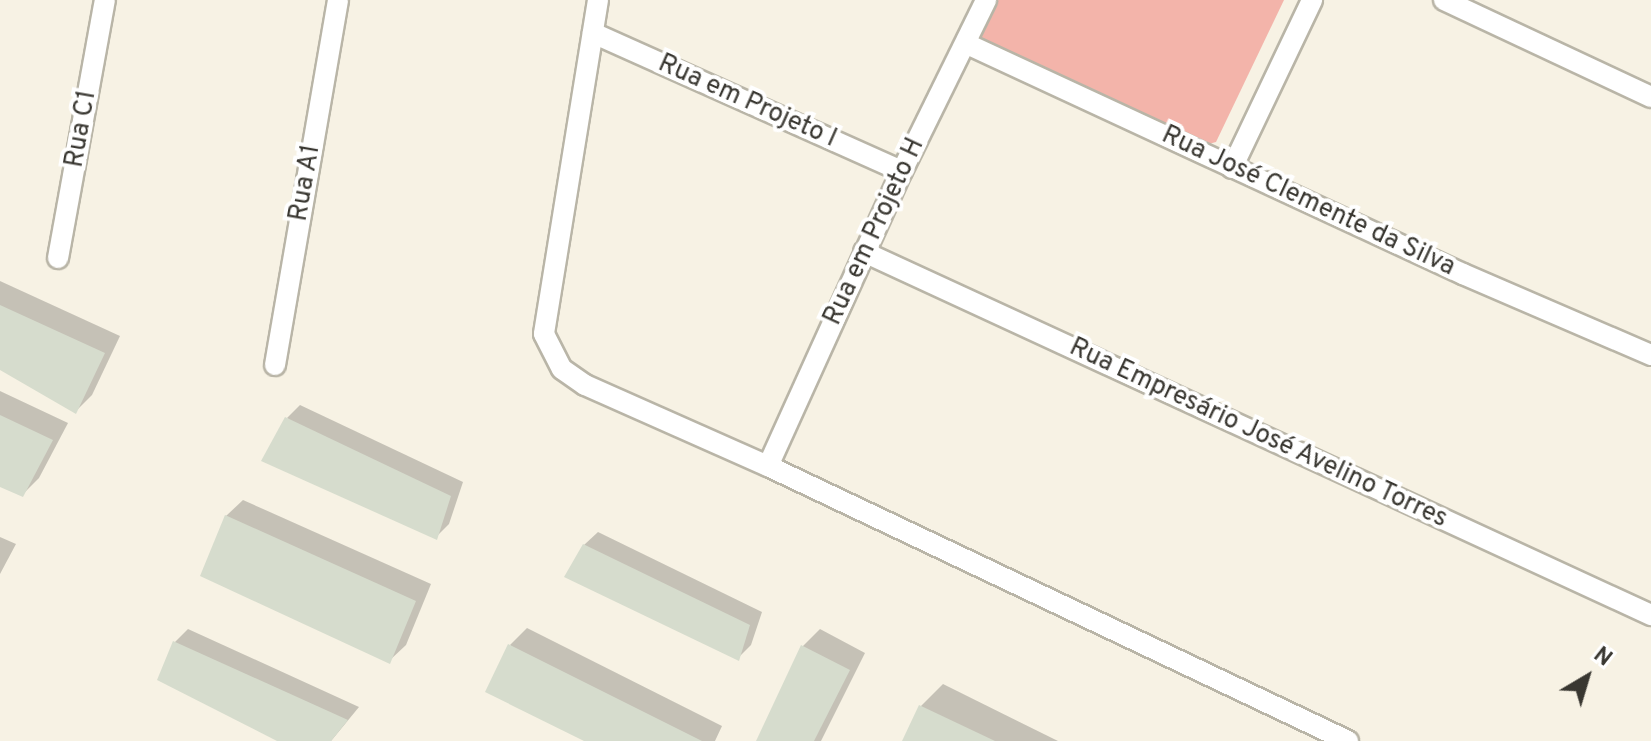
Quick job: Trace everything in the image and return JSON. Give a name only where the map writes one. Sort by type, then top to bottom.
[{"type":"street","name":"Rua C1","points":[[58,258],[105,0]]},
{"type":"street","name":"Rua A1","points":[[275,365],[338,0]]},
{"type":"street","points":[[598,0],[544,334],[562,369],[585,385],[768,466],[1348,741]]},
{"type":"street","name":"Rua em Projeto H","points":[[768,466],[864,252],[986,0]]},
{"type":"street","points":[[1232,168],[1312,0]]},
{"type":"street","points":[[1444,0],[1651,97]]},
{"type":"street","name":"Rua em Projeto I","points":[[593,33],[902,171]]},
{"type":"street","name":"Rua José Clemente da Silva","points":[[967,44],[1232,168],[1651,355]]},
{"type":"street","name":"Rua Empresário José Avelino Torres","points":[[864,252],[1651,615]]},
{"type":"shaded area","points":[[982,0],[1284,0],[1216,142],[1194,148],[981,49],[971,24]]},
{"type":"building","points":[[0,305],[105,353],[76,414],[0,370]]},
{"type":"building","points":[[0,415],[53,440],[23,497],[0,487]]},
{"type":"building","points":[[285,417],[451,496],[437,540],[261,461]]},
{"type":"building","points":[[225,515],[416,601],[390,664],[200,576]]},
{"type":"building","points":[[583,544],[750,625],[739,661],[564,577]]},
{"type":"building","points":[[173,641],[348,720],[331,741],[277,741],[157,680]]},
{"type":"building","points":[[508,644],[702,741],[584,741],[485,692]]},
{"type":"building","points":[[801,645],[850,670],[814,741],[756,741]]},
{"type":"building","points":[[919,705],[995,741],[902,741]]}]
